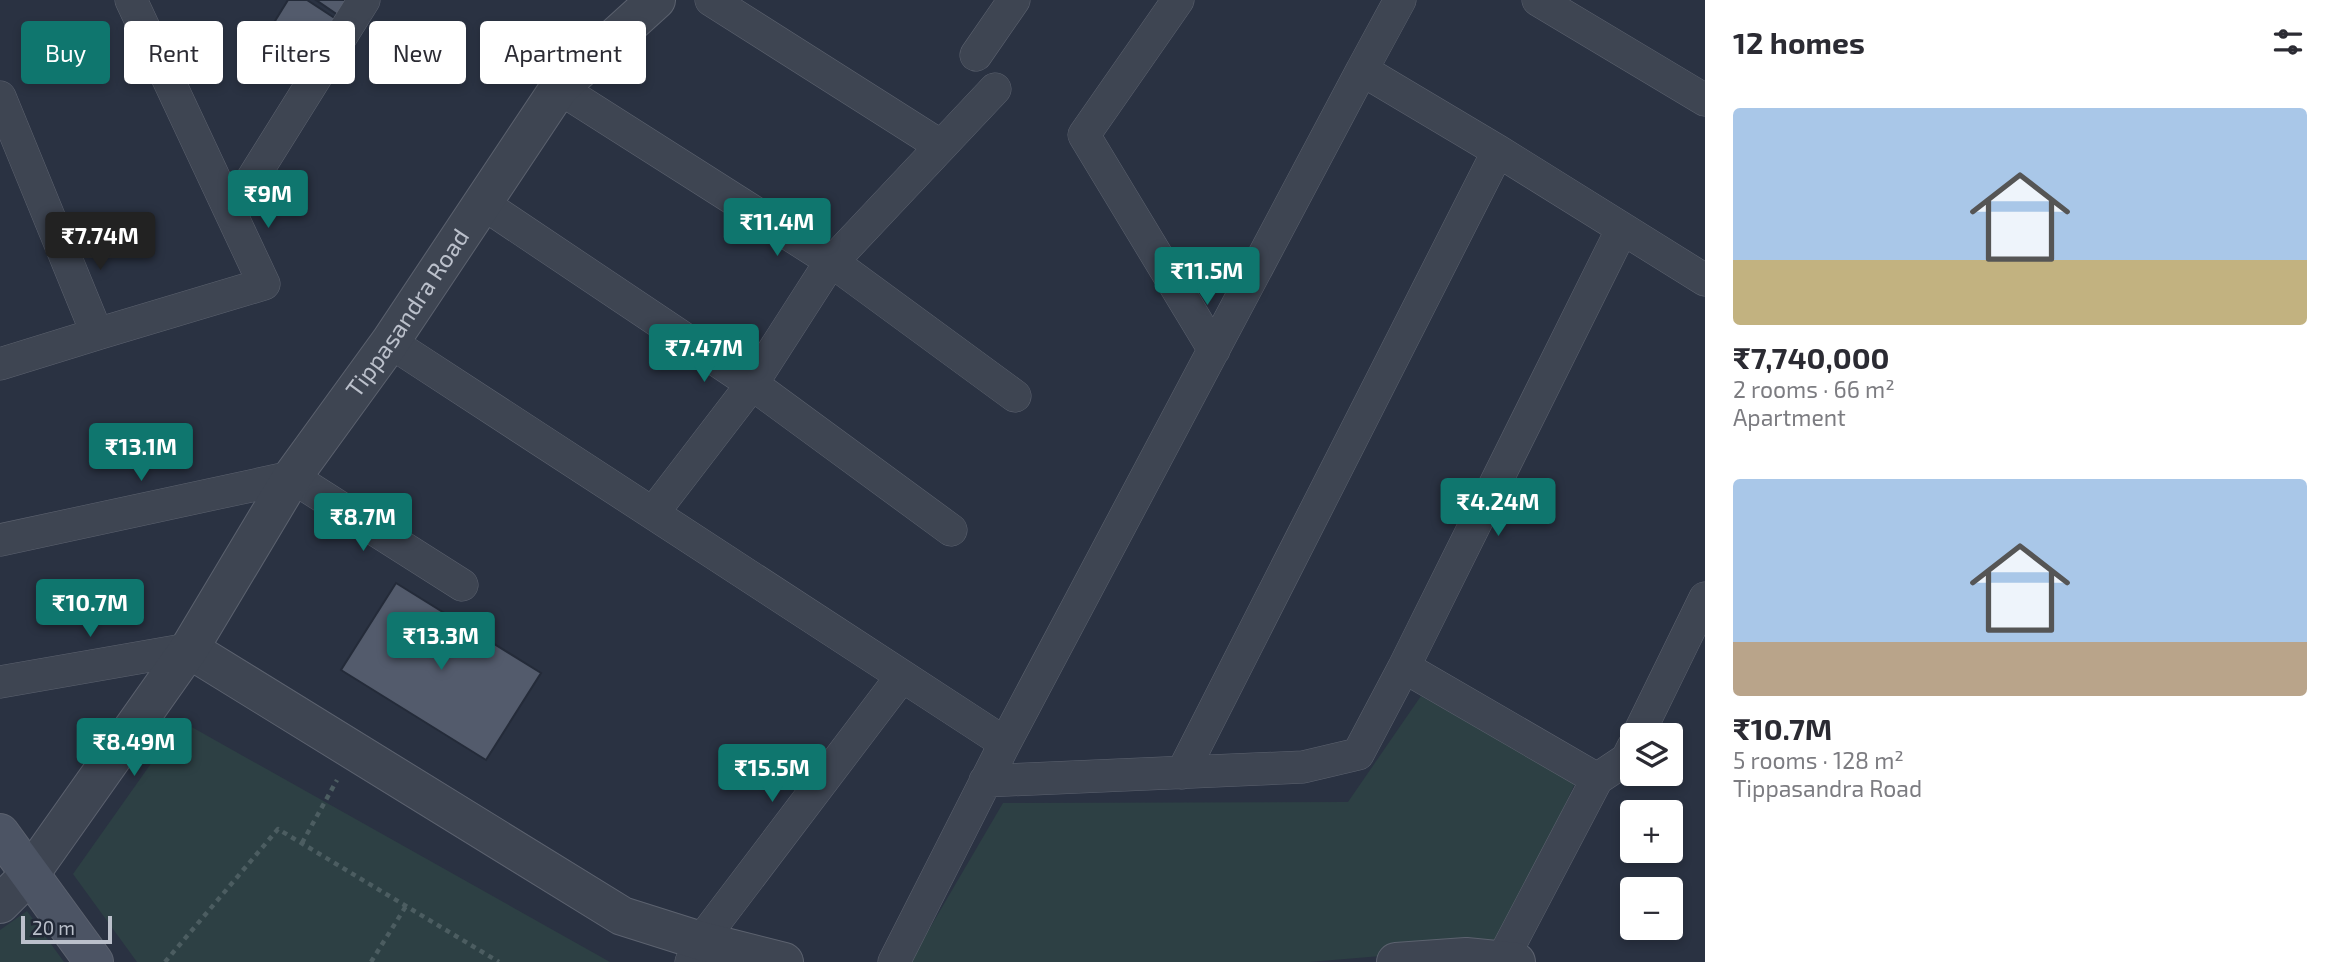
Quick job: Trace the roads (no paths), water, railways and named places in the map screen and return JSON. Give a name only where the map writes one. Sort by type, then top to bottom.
[{"type":"main road","points":[[0,833],[94,962]]},
{"type":"street","points":[[231,213],[364,0]]},
{"type":"street","name":"Tippasandra Road","points":[[0,904],[30,874],[189,649],[292,477],[390,342],[559,88],[656,0]]},
{"type":"street","points":[[711,0],[941,146]]},
{"type":"street","points":[[976,55],[1014,0]]},
{"type":"street","points":[[1178,0],[1084,135],[1214,350]]},
{"type":"street","points":[[894,962],[985,781],[1400,0]]},
{"type":"street","points":[[1538,0],[1705,100]]},
{"type":"street","points":[[0,365],[264,284],[134,2]]},
{"type":"street","points":[[1362,71],[1498,151],[1705,280]]},
{"type":"street","points":[[559,88],[831,261],[1015,396]]},
{"type":"street","points":[[653,513],[752,384],[831,261],[995,89]]},
{"type":"street","points":[[0,97],[97,334]]},
{"type":"street","points":[[1182,773],[1498,151]]},
{"type":"street","points":[[482,203],[752,384],[951,530]]},
{"type":"street","points":[[985,781],[1303,768],[1358,754],[1622,229]]},
{"type":"street","points":[[390,342],[1005,743]]},
{"type":"street","points":[[0,540],[292,477],[462,585]]},
{"type":"street","points":[[1645,723],[1705,598]]},
{"type":"street","points":[[0,682],[189,649],[622,916],[696,951],[784,962]]},
{"type":"street","points":[[1404,667],[1597,779]]},
{"type":"street","points":[[696,951],[902,676]]},
{"type":"street","points":[[1396,962],[1466,957],[1509,961],[1597,779],[1620,764]]}]
